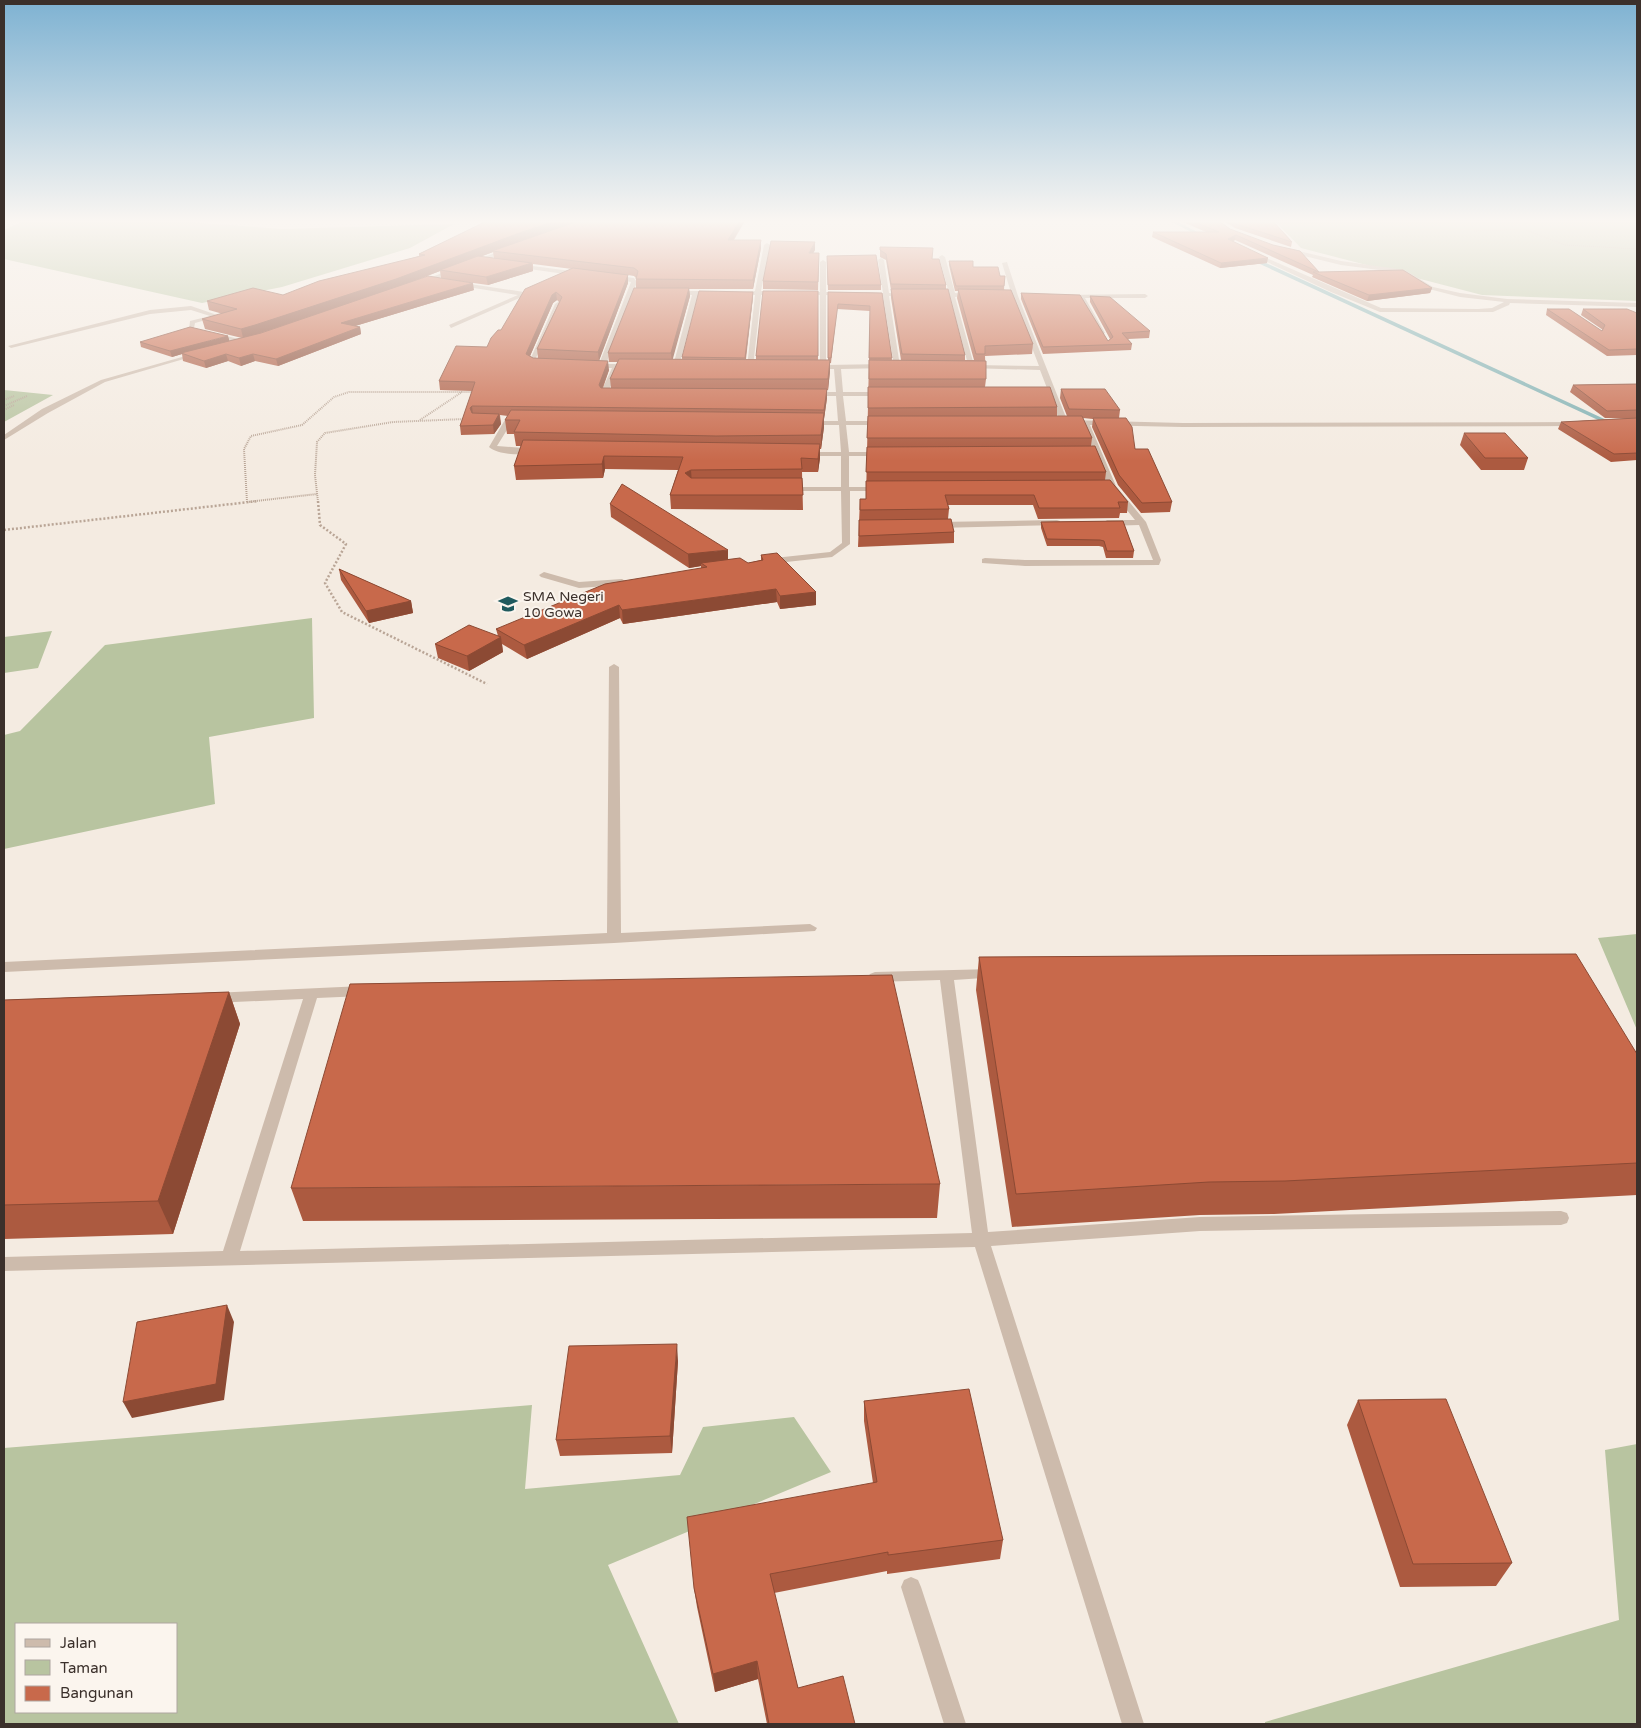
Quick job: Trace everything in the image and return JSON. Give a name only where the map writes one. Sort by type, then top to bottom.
[{"type":"street","points":[[451,326],[510,300]]},
{"type":"street","points":[[602,366],[628,300]]},
{"type":"street","points":[[676,366],[693,300]]},
{"type":"street","points":[[750,367],[757,300]]},
{"type":"street","points":[[823,300],[823,367]]},
{"type":"street","points":[[889,300],[897,366]]},
{"type":"street","points":[[952,300],[971,366]]},
{"type":"street","points":[[1016,300],[1064,422]]},
{"type":"street","points":[[1083,300],[1108,344]]},
{"type":"street","points":[[1353,300],[1380,310],[1478,311],[1501,308],[1507,304],[1507,301]]},
{"type":"street","points":[[1498,300],[1637,305]]},
{"type":"street","points":[[1556,302],[1569,312]]},
{"type":"street","points":[[552,365],[538,365],[531,362],[558,304]]},
{"type":"street","points":[[11,346],[150,312],[191,308],[217,316],[192,322],[191,329],[244,341]]},
{"type":"street","points":[[224,347],[252,339]]},
{"type":"street","points":[[4,438],[45,411],[102,381],[206,352]]},
{"type":"street","points":[[582,366],[646,366]]},
{"type":"street","points":[[616,366],[604,394],[624,394]]},
{"type":"street","points":[[666,366],[685,366]]},
{"type":"street","points":[[805,367],[906,366]]},
{"type":"street","points":[[962,366],[1043,368]]},
{"type":"street","points":[[740,367],[759,367]]},
{"type":"street","points":[[756,563],[832,554],[846,544],[852,526],[844,489],[845,454],[841,394],[837,367]]},
{"type":"street","points":[[802,394],[889,394]]},
{"type":"street","points":[[1043,394],[1053,394]]},
{"type":"street","points":[[476,419],[518,420]]},
{"type":"street","points":[[509,420],[492,446],[495,449],[549,451]]},
{"type":"street","points":[[1054,422],[1183,425],[1584,423]]},
{"type":"street","points":[[793,423],[890,423]]},
{"type":"street","points":[[985,561],[1154,564],[1157,560],[1142,522],[1112,487],[1096,453],[1085,423]]},
{"type":"street","points":[[1086,453],[1096,453]]},
{"type":"street","points":[[796,454],[893,454]]},
{"type":"street","points":[[1102,487],[1112,487]]},
{"type":"street","points":[[781,489],[894,489]]},
{"type":"street","points":[[1093,523],[1142,522]]},
{"type":"street","points":[[926,525],[1064,523]]},
{"type":"street","points":[[544,575],[579,586],[631,580]]},
{"type":"street","points":[[614,667],[614,938]]},
{"type":"street","points":[[4,967],[810,928]]},
{"type":"street","points":[[857,977],[1006,974]]},
{"type":"street","points":[[946,975],[980,1240],[1133,1724]]},
{"type":"street","points":[[203,999],[312,992],[382,990]]},
{"type":"street","points":[[229,1258],[312,992]]},
{"type":"street","points":[[4,1264],[980,1240],[1200,1224],[1561,1218]]},
{"type":"street","points":[[911,1587],[956,1724]]},
{"type":"path","points":[[247,502],[244,450],[251,436],[302,425],[334,397],[349,392],[481,392]]},
{"type":"path","points":[[419,421],[462,392]]},
{"type":"path","points":[[4,400],[14,396]]},
{"type":"path","points":[[4,406],[28,396]]},
{"type":"path","points":[[476,419],[393,422],[325,433],[317,442],[317,494],[320,525],[346,544],[325,583],[342,612],[421,653],[488,684]]},
{"type":"path","points":[[4,530],[317,494]]},
{"type":"green space","points":[[187,300],[219,300],[202,303]]},
{"type":"green space","points":[[1602,300],[1637,300],[1637,301]]},
{"type":"green space","points":[[4,390],[53,395],[4,422]]},
{"type":"green space","points":[[312,618],[314,718],[209,737],[215,804],[4,849],[4,735],[20,731],[105,645]]},
{"type":"green space","points":[[52,631],[38,668],[4,673],[4,637]]},
{"type":"green space","points":[[1637,934],[1637,1030],[1598,938]]},
{"type":"green space","points":[[532,1405],[525,1489],[680,1475],[703,1427],[794,1417],[831,1472],[608,1565],[679,1724],[4,1724],[4,1448]]},
{"type":"green space","points":[[1637,1444],[1637,1724],[1265,1724],[1265,1722],[1619,1620],[1605,1450]]},
{"type":"building","points":[[333,300],[241,329],[202,319],[237,309],[207,301]]},
{"type":"building","points":[[359,300],[418,300],[341,323],[360,327],[276,359],[253,354],[239,358],[226,354],[204,361],[181,353],[261,333]]},
{"type":"building","points":[[519,300],[550,300],[526,354],[533,358],[608,361],[599,385],[601,388],[827,389],[824,410],[472,406],[470,408],[472,413],[499,414],[493,425],[460,426],[475,382],[439,381],[456,346],[487,347],[491,338],[498,330],[501,330]]},
{"type":"building","points":[[561,300],[618,300],[598,352],[537,349]]},
{"type":"building","points":[[629,300],[686,300],[671,353],[608,353]]},
{"type":"building","points":[[697,300],[752,300],[745,358],[682,357]]},
{"type":"building","points":[[762,300],[818,300],[818,356],[756,356]]},
{"type":"building","points":[[828,300],[883,300],[892,358],[869,358],[870,306],[838,304],[831,358],[828,358]]},
{"type":"building","points":[[893,300],[951,300],[965,355],[902,354]]},
{"type":"building","points":[[961,300],[1015,300],[1033,344],[985,346],[985,354],[976,354]]},
{"type":"building","points":[[1024,300],[1083,300],[1108,341],[1113,337],[1092,300],[1113,300],[1150,331],[1122,333],[1132,344],[1043,347]]},
{"type":"building","points":[[1547,309],[1569,309],[1602,331],[1605,325],[1583,309],[1627,309],[1637,313],[1637,349],[1609,350]]},
{"type":"building","points":[[190,327],[228,336],[170,351],[140,342]]},
{"type":"building","points":[[619,359],[830,360],[828,379],[610,379]]},
{"type":"building","points":[[869,360],[986,361],[986,379],[869,379]]},
{"type":"building","points":[[1637,384],[1637,410],[1607,411],[1573,385]]},
{"type":"building","points":[[868,387],[1050,387],[1057,407],[868,408]]},
{"type":"building","points":[[1061,389],[1105,389],[1120,410],[1069,409]]},
{"type":"building","points":[[511,410],[824,413],[821,435],[716,436],[514,432],[520,420],[505,420]]},
{"type":"building","points":[[868,416],[1082,416],[1092,438],[867,438]]},
{"type":"building","points":[[1093,418],[1126,418],[1132,427],[1135,449],[1148,449],[1172,502],[1142,503],[1119,475]]},
{"type":"building","points":[[1637,418],[1637,453],[1614,454],[1561,422]]},
{"type":"building","points":[[1464,433],[1505,433],[1528,458],[1485,458]]},
{"type":"building","points":[[523,440],[820,444],[818,459],[801,458],[802,469],[691,470],[685,473],[691,478],[802,478],[803,495],[670,495],[683,457],[604,456],[602,464],[514,466]]},
{"type":"building","points":[[1095,446],[1106,472],[866,472],[867,447]]},
{"type":"building","points":[[1110,480],[1128,502],[1118,502],[1120,508],[1039,508],[1034,495],[945,495],[949,509],[860,510],[860,499],[866,499],[866,481]]},
{"type":"building","points":[[622,484],[728,550],[688,554],[610,504]]},
{"type":"building","points":[[951,519],[954,532],[859,536],[859,520]]},
{"type":"building","points":[[1123,521],[1134,551],[1107,551],[1104,541],[1100,540],[1047,539],[1041,522]]},
{"type":"building","points":[[777,553],[816,592],[780,596],[776,589],[622,610],[619,605],[524,645],[496,629],[605,584],[707,567],[701,563],[740,558],[748,563],[763,560],[761,555]]},
{"type":"building","points":[[339,569],[411,601],[366,611]]},
{"type":"building","points":[[469,625],[501,637],[467,656],[435,644]]},
{"type":"building","points":[[1576,954],[1637,1054],[1637,1163],[1285,1181],[1209,1182],[1016,1194],[979,957]]},
{"type":"building","points":[[892,975],[940,1184],[291,1188],[350,984]]},
{"type":"building","points":[[229,992],[158,1201],[4,1205],[4,1000]]},
{"type":"building","points":[[227,1305],[216,1384],[123,1402],[137,1322]]},
{"type":"building","points":[[677,1344],[670,1436],[556,1440],[569,1346]]},
{"type":"building","points":[[969,1389],[1003,1540],[888,1555],[888,1552],[770,1574],[798,1688],[843,1676],[855,1724],[769,1724],[757,1661],[713,1674],[694,1588],[687,1517],[877,1482],[864,1401]]},
{"type":"building","points":[[1446,1399],[1512,1563],[1413,1564],[1358,1400]]},
{"type":"waterway","points":[[1341,300],[1637,436]]},
{"type":"place","name":"SMA Negeri 10 Gowa","points":[[508,604]]}]
